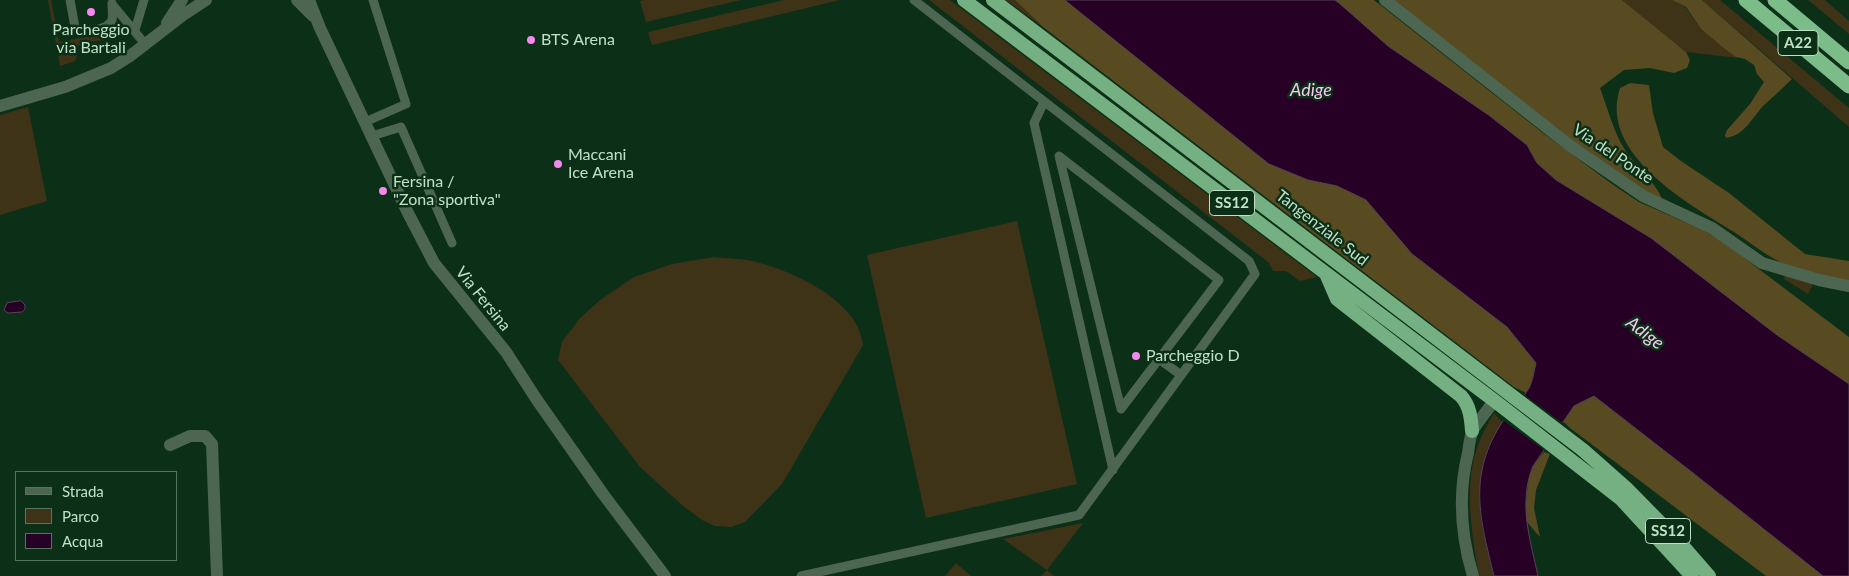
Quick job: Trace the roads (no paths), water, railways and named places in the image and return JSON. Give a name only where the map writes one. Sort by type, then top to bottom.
[{"type":"highway","name":"Tangenziale Sud","points":[[964,0],[1555,448],[1624,494]]},
{"type":"highway","name":"Tangenziale Sud","points":[[993,0],[1583,450],[1624,494]]},
{"type":"highway","name":"A22","points":[[1746,0],[1849,86]]},
{"type":"highway","name":"A22","points":[[1775,0],[1849,62]]},
{"type":"highway","points":[[1325,274],[1337,299],[1467,402],[1472,432]]},
{"type":"highway","name":"SS12","points":[[1624,494],[1692,576]]},
{"type":"highway","name":"SS12","points":[[1624,494],[1682,545],[1708,576]]},
{"type":"street","points":[[160,32],[182,0]]},
{"type":"street","points":[[0,106],[65,87],[111,68],[206,0]]},
{"type":"street","name":"Via Fersina","points":[[297,0],[316,20]]},
{"type":"street","name":"Via Fersina","points":[[309,0],[316,20],[415,229],[434,264],[506,352],[603,494],[665,576]]},
{"type":"street","name":"Via del Ponte","points":[[1385,0],[1569,145],[1642,196],[1717,231],[1762,263],[1789,272],[1849,286]]},
{"type":"street","points":[[1473,576],[1466,550],[1462,501],[1465,464],[1472,432],[1497,403]]},
{"type":"street","points":[[170,445],[190,436],[205,436],[212,444],[217,576]]},
{"type":"lane","points":[[70,0],[75,27],[78,31],[83,32],[104,28],[110,24],[112,18],[111,2]]},
{"type":"lane","points":[[135,30],[144,0]]},
{"type":"lane","points":[[365,122],[406,104],[374,0]]},
{"type":"lane","points":[[801,576],[1079,515],[1255,274],[1250,261],[914,0]]},
{"type":"lane","points":[[111,2],[145,44]]},
{"type":"lane","points":[[1044,102],[1034,123],[1113,470]]},
{"type":"lane","points":[[372,136],[401,127],[452,243]]},
{"type":"lane","points":[[1059,156],[1219,280],[1159,359],[1121,409],[1059,156]]},
{"type":"lane","points":[[1159,359],[1181,375]]},
{"type":"water","name":"Adige","points":[[1065,0],[1335,0],[1388,46],[1490,116],[1527,145],[1537,163],[1556,180],[1651,238],[1777,335],[1849,384],[1849,576],[1823,576],[1594,396],[1574,406],[1533,466],[1526,494],[1526,507],[1529,535],[1538,576],[1494,576],[1481,516],[1480,497],[1484,460],[1503,421],[1529,388],[1536,363],[1507,327],[1412,254],[1366,200],[1337,186],[1308,180],[1269,164]]},
{"type":"water","points":[[21,301],[25,305],[25,309],[22,312],[8,313],[4,310],[7,303]]},
{"type":"place","name":"Parcheggio via Bartali","points":[[91,12]]},
{"type":"place","name":"BTS Arena","points":[[531,40]]},
{"type":"place","name":"Maccani Ice Arena","points":[[558,164]]},
{"type":"place","name":"Fersina / \"Zona sportiva\"","points":[[383,191]]},
{"type":"place","name":"Parcheggio D","points":[[1136,356]]}]
